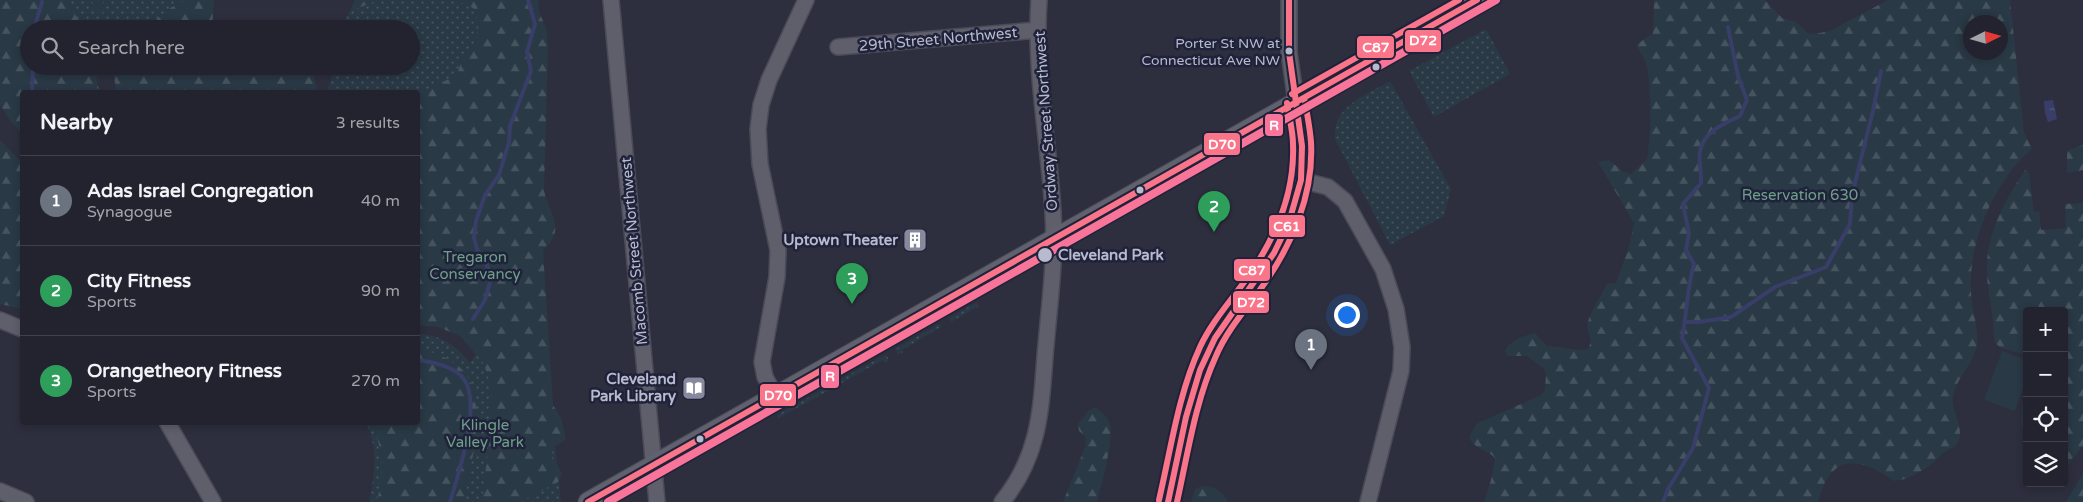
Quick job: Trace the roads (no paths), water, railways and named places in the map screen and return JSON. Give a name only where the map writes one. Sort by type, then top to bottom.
[{"type":"main road","points":[[588,502],[1477,0]]},
{"type":"main road","points":[[1168,502],[1186,417],[1200,370],[1219,332],[1274,253],[1288,222],[1300,180],[1302,146],[1296,102]]},
{"type":"street","name":"Macomb Street Northwest","points":[[611,0],[657,502]]},
{"type":"street","points":[[776,396],[763,370],[762,362],[777,277],[778,250],[760,164],[758,128],[761,105],[769,80],[806,0]]},
{"type":"street","name":"Ordway Street Northwest","points":[[1002,502],[1024,469],[1038,428],[1054,239],[1038,30],[1039,0]]},
{"type":"street","points":[[1289,0],[1289,52],[1296,102]]},
{"type":"street","name":"29th Street Northwest","points":[[838,47],[1038,30]]},
{"type":"street","points":[[1300,180],[1328,187],[1345,201],[1383,269],[1396,309],[1402,347],[1401,370],[1368,502]]},
{"type":"street","points":[[0,320],[20,328]]},
{"type":"street","points":[[169,425],[213,502]]},
{"type":"street","points":[[4,496],[26,502]]},
{"type":"water","points":[[2053,100],[2057,119],[2048,122],[2044,101]]},
{"type":"waterway","points":[[473,319],[485,300],[490,282],[486,262],[477,249],[474,238],[476,221],[485,195],[499,175],[509,142],[510,126],[531,71],[527,52],[535,24],[528,0]]},
{"type":"waterway","points":[[37,20],[42,2]]},
{"type":"waterway","points":[[1663,502],[1668,489],[1693,448],[1709,388],[1682,338],[1694,264],[1686,250],[1689,234],[1683,204],[1701,183],[1700,151],[1705,138],[1716,129],[1740,116],[1747,100],[1738,76],[1728,27]]},
{"type":"waterway","points":[[1685,322],[1699,322],[1731,317],[1775,287],[1826,267],[1850,224],[1852,195],[1881,71]]},
{"type":"waterway","points":[[32,90],[33,75]]},
{"type":"waterway","points":[[420,360],[436,363],[454,370],[463,378],[469,389],[471,404],[467,439],[450,502]]},
{"type":"place","name":"Porter St NW at Connecticut Ave NW","points":[[1289,51]]},
{"type":"place","name":"City Fitness","points":[[1214,232]]},
{"type":"place","name":"Uptown Theater","points":[[915,240]]},
{"type":"place","name":"Cleveland Park","points":[[1045,255]]},
{"type":"place","name":"Orangetheory Fitness","points":[[852,304]]},
{"type":"place","name":"Adas Israel Congregation","points":[[1311,370]]},
{"type":"place","name":"Cleveland Park Library","points":[[694,388]]},
{"type":"park label","name":"Reservation 630","points":[[1800,195]]},
{"type":"park label","name":"Tregaron Conservancy","points":[[475,266]]},
{"type":"park label","name":"Klingle Valley Park","points":[[485,434]]}]
